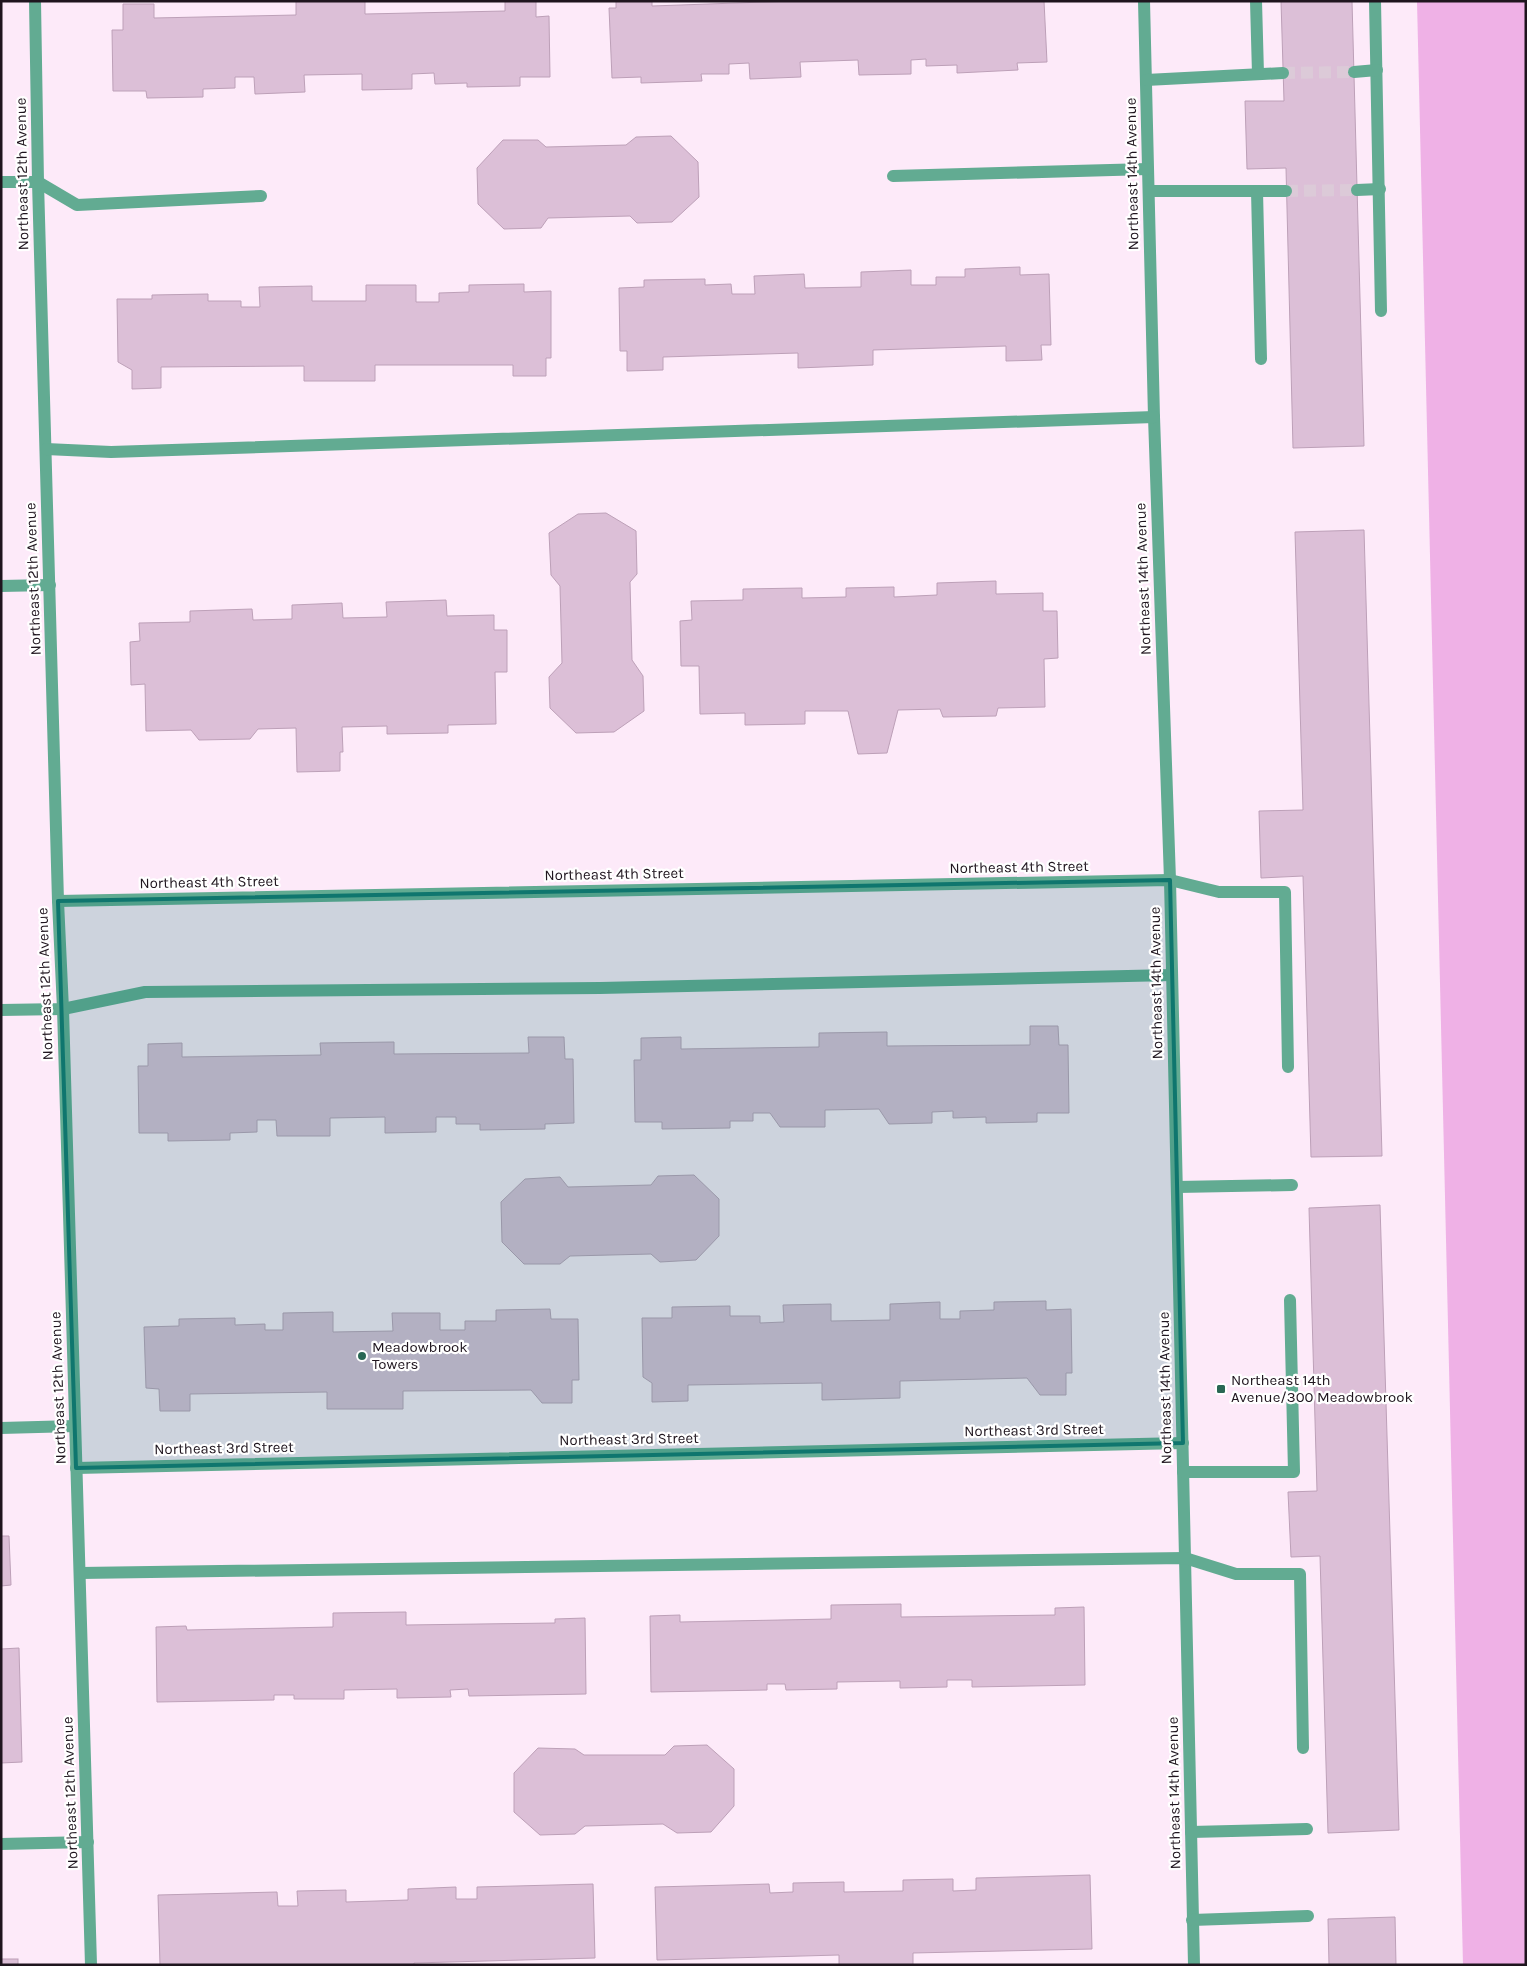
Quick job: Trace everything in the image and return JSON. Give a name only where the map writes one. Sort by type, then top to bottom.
[{"type":"street","name":"Northeast 12th Avenue","points":[[35,1],[38,182],[58,901],[92,1965]]},
{"type":"street","name":"Northeast 14th Avenue","points":[[1144,1],[1154,417],[1170,880],[1194,1965]]},
{"type":"street","points":[[1256,1],[1258,74]]},
{"type":"street","points":[[1375,1],[1381,311]]},
{"type":"street","points":[[1354,72],[1377,70]]},
{"type":"street","points":[[1146,80],[1283,73]]},
{"type":"street","points":[[893,176],[1148,169]]},
{"type":"street","points":[[1,182],[38,182],[77,205],[260,196]]},
{"type":"street","points":[[1357,190],[1380,190]]},
{"type":"street","points":[[1148,191],[1286,191]]},
{"type":"street","points":[[1257,191],[1261,359]]},
{"type":"street","points":[[46,449],[111,452],[1154,417]]},
{"type":"street","points":[[1,586],[50,585]]},
{"type":"street","name":"Northeast 4th Street","points":[[58,901],[1170,880],[1219,892],[1285,892],[1288,1067]]},
{"type":"street","points":[[1,1010],[62,1009],[145,992],[610,987],[1172,975]]},
{"type":"street","points":[[1177,1187],[1292,1185]]},
{"type":"street","points":[[1183,1472],[1294,1472],[1290,1300]]},
{"type":"street","points":[[1,1428],[75,1426]]},
{"type":"street","name":"Northeast 3rd Street","points":[[76,1468],[1182,1443]]},
{"type":"street","points":[[80,1573],[1185,1558],[1236,1574],[1300,1574],[1303,1748]]},
{"type":"street","points":[[1191,1832],[1307,1829]]},
{"type":"street","points":[[1,1844],[88,1842]]},
{"type":"street","points":[[1192,1920],[1308,1916]]},
{"type":"highlighted area","points":[[1170,880],[1183,1443],[76,1468],[58,901]]},
{"type":"shaded area","points":[[1417,1],[1526,1],[1526,1965],[1463,1965]]},
{"type":"building","points":[[296,1],[365,1],[365,14],[505,11],[505,1],[536,1],[536,17],[549,16],[550,77],[520,77],[520,86],[467,87],[467,83],[435,84],[434,73],[412,74],[412,89],[362,90],[362,74],[304,75],[305,92],[255,94],[254,77],[235,77],[235,88],[203,89],[203,97],[147,98],[146,91],[113,91],[112,30],[123,30],[123,4],[154,4],[154,18],[296,15]]},
{"type":"building","points":[[616,1],[652,1],[652,6],[793,1],[1044,1],[1047,62],[1017,63],[1018,70],[957,73],[957,65],[926,66],[926,59],[911,60],[911,74],[859,75],[858,60],[800,62],[801,77],[750,79],[749,63],[729,64],[729,74],[701,74],[702,81],[641,83],[641,77],[612,78],[609,8],[616,8]]},
{"type":"building","points":[[1281,1],[1352,1],[1364,446],[1293,448],[1286,168],[1247,169],[1245,101],[1284,101]]},
{"type":"building","points":[[671,136],[698,162],[699,197],[672,222],[637,223],[630,216],[548,218],[541,228],[504,229],[478,204],[477,168],[503,140],[538,140],[546,147],[626,145],[636,137]]},
{"type":"building","points":[[1020,267],[1020,275],[1049,274],[1051,345],[1041,345],[1042,360],[1006,361],[1006,346],[873,350],[873,365],[798,368],[798,353],[663,357],[663,370],[627,371],[627,351],[620,351],[619,288],[644,287],[644,280],[705,279],[705,285],[731,284],[732,294],[755,294],[754,276],[804,274],[805,288],[861,287],[861,272],[911,270],[911,285],[936,285],[936,277],[965,277],[965,269]]},
{"type":"building","points":[[524,284],[524,292],[551,291],[551,358],[546,358],[546,376],[513,376],[513,365],[375,365],[375,381],[304,381],[304,366],[161,367],[161,388],[132,389],[132,370],[118,362],[117,299],[152,299],[152,295],[208,294],[208,301],[241,301],[241,307],[260,307],[259,287],[312,286],[312,301],[366,301],[366,285],[416,285],[416,302],[439,302],[439,293],[469,292],[469,285]]},
{"type":"building","points":[[606,513],[636,531],[637,574],[630,582],[632,660],[643,676],[644,711],[614,732],[576,733],[550,708],[549,677],[562,663],[560,586],[551,575],[549,533],[578,514]]},
{"type":"building","points":[[1364,530],[1382,1156],[1311,1157],[1303,876],[1261,878],[1259,811],[1303,810],[1295,532]]},
{"type":"building","points":[[996,581],[996,594],[1043,593],[1043,611],[1057,611],[1058,658],[1044,659],[1045,707],[998,708],[996,716],[943,717],[940,709],[898,710],[887,753],[858,754],[848,711],[805,711],[805,724],[745,725],[745,713],[700,714],[699,666],[681,666],[680,621],[692,620],[691,601],[743,600],[743,589],[802,588],[802,598],[846,597],[846,588],[894,587],[894,597],[937,595],[937,583]]},
{"type":"building","points":[[446,600],[447,616],[494,615],[494,630],[507,630],[507,672],[495,672],[496,724],[448,725],[448,733],[387,734],[387,726],[342,727],[343,752],[340,752],[340,771],[297,772],[296,728],[258,729],[250,739],[199,740],[191,730],[146,731],[145,684],[131,685],[130,642],[140,641],[139,623],[190,622],[190,611],[252,609],[253,620],[292,619],[292,605],[342,603],[343,618],[387,617],[386,602]]},
{"type":"building","points":[[1030,1026],[1058,1026],[1059,1045],[1068,1045],[1069,1113],[1037,1113],[1037,1122],[986,1123],[986,1117],[953,1118],[953,1111],[932,1112],[932,1123],[889,1124],[879,1109],[825,1110],[825,1127],[780,1127],[770,1113],[753,1113],[753,1121],[730,1121],[730,1128],[662,1129],[662,1122],[635,1122],[634,1060],[641,1060],[641,1038],[681,1037],[681,1049],[819,1047],[819,1033],[887,1032],[887,1046],[1030,1045]]},
{"type":"building","points":[[528,1037],[564,1037],[565,1059],[573,1059],[574,1123],[545,1124],[545,1129],[480,1130],[480,1124],[456,1124],[456,1117],[436,1117],[436,1132],[385,1133],[385,1117],[330,1118],[330,1136],[277,1136],[276,1120],[257,1120],[257,1132],[230,1133],[230,1140],[168,1141],[168,1133],[139,1133],[138,1066],[148,1066],[148,1044],[182,1043],[182,1057],[321,1055],[320,1043],[394,1042],[394,1054],[529,1053]]},
{"type":"building","points":[[694,1175],[719,1199],[719,1236],[696,1260],[660,1262],[651,1254],[570,1256],[560,1264],[524,1264],[502,1242],[501,1202],[525,1179],[560,1177],[568,1187],[651,1185],[658,1176]]},
{"type":"building","points":[[1380,1205],[1399,1830],[1328,1833],[1320,1556],[1291,1557],[1288,1492],[1317,1491],[1309,1208]]},
{"type":"building","points":[[1046,1301],[1046,1310],[1071,1309],[1072,1373],[1066,1373],[1066,1395],[1040,1395],[1027,1378],[900,1381],[900,1398],[822,1400],[822,1383],[688,1385],[688,1401],[652,1402],[652,1383],[643,1377],[642,1318],[672,1318],[672,1307],[730,1306],[730,1316],[760,1316],[760,1323],[784,1322],[783,1305],[831,1304],[831,1321],[890,1320],[890,1304],[940,1302],[940,1319],[960,1319],[960,1311],[994,1310],[994,1302]]},
{"type":"building","name":"Meadowbrook Towers","points":[[550,1309],[551,1319],[578,1319],[579,1380],[572,1380],[572,1403],[542,1403],[531,1390],[403,1391],[403,1409],[327,1409],[327,1392],[190,1394],[190,1411],[160,1411],[159,1389],[146,1388],[144,1327],[179,1326],[179,1319],[235,1318],[235,1325],[265,1324],[265,1330],[283,1330],[283,1313],[333,1312],[333,1332],[393,1331],[392,1313],[440,1313],[440,1330],[465,1330],[465,1321],[496,1321],[496,1310]]},
{"type":"building","points":[[1,1536],[9,1536],[11,1585],[1,1586]]},
{"type":"building","points":[[901,1604],[901,1617],[1055,1615],[1055,1608],[1084,1607],[1085,1685],[972,1687],[972,1680],[947,1680],[947,1687],[900,1688],[900,1681],[837,1682],[837,1689],[786,1690],[785,1684],[767,1684],[767,1690],[651,1692],[650,1616],[680,1615],[680,1622],[831,1619],[831,1605]]},
{"type":"building","points":[[406,1612],[406,1625],[555,1623],[555,1619],[585,1618],[586,1694],[469,1696],[468,1689],[450,1690],[451,1697],[397,1698],[397,1689],[344,1690],[344,1699],[294,1699],[294,1695],[274,1695],[274,1700],[157,1702],[156,1627],[186,1626],[187,1630],[333,1627],[333,1613]]},
{"type":"building","points":[[19,1648],[22,1762],[1,1763],[1,1649]]},
{"type":"building","points":[[707,1745],[734,1769],[734,1806],[711,1832],[677,1833],[663,1824],[585,1826],[575,1834],[540,1835],[514,1812],[514,1773],[538,1748],[575,1749],[584,1755],[665,1755],[674,1746]]},
{"type":"building","points":[[1090,1875],[1092,1949],[913,1953],[913,1965],[839,1965],[839,1955],[657,1960],[655,1887],[769,1884],[770,1893],[793,1892],[793,1883],[844,1882],[844,1892],[903,1891],[903,1880],[953,1879],[953,1891],[976,1890],[976,1878]]},
{"type":"building","points":[[593,1884],[595,1958],[414,1963],[414,1965],[160,1965],[158,1895],[277,1892],[278,1906],[298,1906],[297,1891],[346,1890],[346,1902],[408,1900],[408,1889],[456,1887],[456,1899],[477,1899],[477,1887]]},
{"type":"building","points":[[1395,1917],[1396,1965],[1329,1965],[1328,1919]]},
{"type":"building","points":[[1,1959],[18,1959],[18,1965],[1,1965]]},
{"type":"tunnel","points":[[1283,73],[1354,72]]},
{"type":"tunnel","points":[[1286,191],[1357,190]]},
{"type":"place","name":"Meadowbrook Towers","points":[[362,1356]]},
{"type":"place","name":"Northeast 14th Avenue/300 Meadowbrook","points":[[1221,1389]]}]
